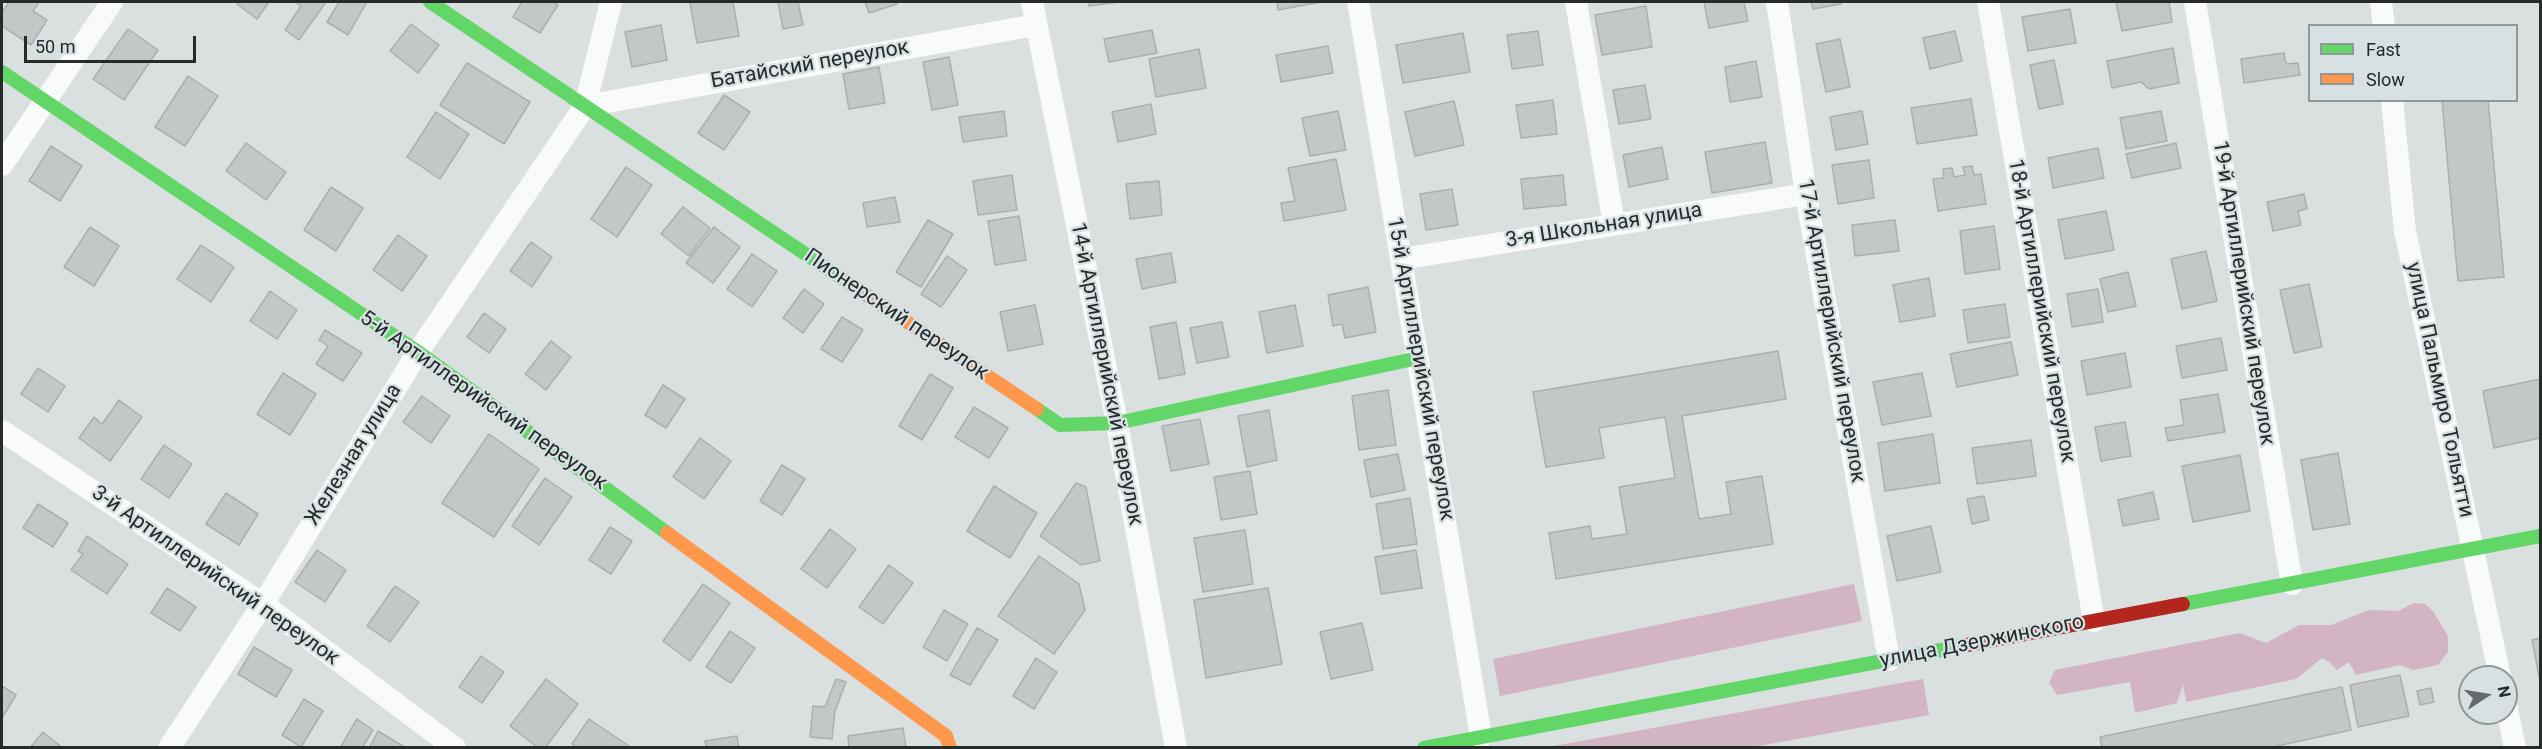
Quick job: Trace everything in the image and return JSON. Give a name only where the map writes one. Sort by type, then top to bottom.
[{"type":"street","points":[[2,165],[112,2]]},
{"type":"street","name":"Пионерский переулок","points":[[430,2],[1060,424],[1117,423],[1418,358]]},
{"type":"street","name":"Железная улица","points":[[169,747],[263,604],[418,352],[585,106],[610,2]]},
{"type":"street","name":"14-й Артиллерийский переулок","points":[[1032,2],[1117,423],[1176,747]]},
{"type":"street","name":"15-й Артиллерийский переулок","points":[[1358,2],[1481,737]]},
{"type":"street","points":[[1576,2],[1614,224]]},
{"type":"street","name":"17-й Артиллерийский переулок","points":[[1777,2],[1806,194],[1889,660]]},
{"type":"street","name":"18-й Артиллерийский переулок","points":[[1988,2],[2094,621]]},
{"type":"street","name":"19-й Артиллерийский переулок","points":[[2194,2],[2292,584]]},
{"type":"street","points":[[2381,2],[2384,24]]},
{"type":"street","name":"Батайский переулок","points":[[585,106],[1035,25]]},
{"type":"street","name":"5-й Артиллерийский переулок","points":[[2,72],[418,352],[946,735],[950,747]]},
{"type":"street","name":"улица Пальмиро Тольятти","points":[[2392,102],[2405,231],[2498,665]]},
{"type":"street","name":"3-я Школьная улица","points":[[1401,259],[1806,194]]},
{"type":"street","name":"3-й Артиллерийский переулок","points":[[2,431],[263,604],[455,747]]},
{"type":"street","name":"улица Дзержинского","points":[[1424,747],[2541,536]]},
{"type":"street","points":[[2510,725],[2515,747]]},
{"type":"shaded area","points":[[1854,584],[1862,621],[1500,696],[1493,659]]},
{"type":"shaded area","points":[[2414,603],[2425,604],[2433,611],[2448,636],[2448,652],[2438,665],[2413,670],[2400,665],[2356,675],[2349,662],[2337,670],[2322,658],[2296,679],[2186,702],[2183,684],[2177,703],[2135,713],[2130,682],[2057,695],[2049,683],[2055,670],[2240,633],[2266,643],[2299,625],[2331,625],[2369,610],[2398,611]]},
{"type":"shaded area","points":[[1923,679],[1929,715],[1753,747],[1548,747]]},
{"type":"building","points":[[9,2],[39,2],[33,11],[47,20],[31,45],[2,26],[2,13]]},
{"type":"building","points":[[239,2],[269,2],[257,19],[237,4]]},
{"type":"building","points":[[295,2],[326,2],[299,40],[285,30],[301,6]]},
{"type":"building","points":[[339,2],[367,2],[348,35],[327,22]]},
{"type":"building","points":[[522,2],[552,2],[558,5],[540,33],[513,17]]},
{"type":"building","points":[[733,2],[739,36],[697,43],[690,3]]},
{"type":"building","points":[[778,2],[798,2],[803,25],[783,29]]},
{"type":"building","points":[[865,2],[897,2],[897,4],[869,13]]},
{"type":"building","points":[[1089,2],[1119,2],[1089,6]]},
{"type":"building","points":[[1277,2],[1321,2],[1278,10]]},
{"type":"building","points":[[1704,2],[1744,2],[1748,21],[1709,28]]},
{"type":"building","points":[[1811,2],[1840,2],[1841,4],[1813,9]]},
{"type":"building","points":[[2116,2],[2169,2],[2172,22],[2122,31]]},
{"type":"building","points":[[1646,6],[1652,47],[1602,55],[1595,15]]},
{"type":"building","points":[[2070,9],[2076,43],[2028,51],[2022,17]]},
{"type":"building","points":[[411,24],[439,45],[418,73],[390,51]]},
{"type":"building","points":[[661,25],[667,60],[632,67],[625,32]]},
{"type":"building","points":[[128,29],[158,50],[124,100],[93,79]]},
{"type":"building","points":[[1152,30],[1157,53],[1109,62],[1104,39]]},
{"type":"building","points":[[1538,31],[1543,65],[1512,69],[1507,35]]},
{"type":"building","points":[[1955,31],[1962,61],[1930,69],[1923,38]]},
{"type":"building","points":[[1463,33],[1470,72],[1403,83],[1396,45]]},
{"type":"building","points":[[1840,39],[1850,87],[1826,92],[1816,44]]},
{"type":"building","points":[[1328,46],[1333,73],[1281,82],[1276,55]]},
{"type":"building","points":[[2173,48],[2179,83],[2149,89],[2141,82],[2112,88],[2107,61]]},
{"type":"building","points":[[1199,49],[1206,88],[1156,97],[1149,59]]},
{"type":"building","points":[[2284,53],[2286,64],[2298,63],[2300,75],[2244,83],[2241,59]]},
{"type":"building","points":[[949,57],[958,105],[932,110],[923,62]]},
{"type":"building","points":[[2054,60],[2063,104],[2039,109],[2030,65]]},
{"type":"building","points":[[1756,61],[1762,97],[1730,102],[1725,67]]},
{"type":"building","points":[[467,63],[530,102],[504,144],[440,105]]},
{"type":"building","points":[[879,67],[885,103],[849,109],[843,74]]},
{"type":"building","points":[[188,76],[218,96],[185,146],[155,127]]},
{"type":"building","points":[[1645,85],[1651,119],[1619,124],[1613,90]]},
{"type":"building","points":[[724,95],[750,112],[724,150],[698,133]]},
{"type":"building","points":[[1971,99],[1977,135],[1917,144],[1911,108]]},
{"type":"building","points":[[1553,100],[1557,134],[1521,138],[1516,105]]},
{"type":"building","points":[[1454,101],[1464,145],[1415,156],[1405,112]]},
{"type":"building","points":[[2442,102],[2488,102],[2504,277],[2458,281]]},
{"type":"building","points":[[1151,104],[1156,134],[1118,142],[1112,112]]},
{"type":"building","points":[[1004,111],[1007,136],[963,142],[959,117]]},
{"type":"building","points":[[1338,111],[1346,150],[1310,156],[1302,118]]},
{"type":"building","points":[[1862,111],[1868,144],[1836,150],[1830,117]]},
{"type":"building","points":[[2161,111],[2167,141],[2126,149],[2120,118]]},
{"type":"building","points":[[436,112],[469,134],[440,179],[407,157]]},
{"type":"building","points":[[1765,142],[1772,183],[1712,193],[1705,152]]},
{"type":"building","points":[[246,143],[286,172],[266,200],[226,171]]},
{"type":"building","points":[[2176,143],[2181,168],[2132,178],[2126,154]]},
{"type":"building","points":[[51,146],[82,166],[60,201],[29,181]]},
{"type":"building","points":[[1662,147],[1668,179],[1629,187],[1623,155]]},
{"type":"building","points":[[2098,148],[2104,178],[2053,188],[2048,158]]},
{"type":"building","points":[[1336,159],[1346,210],[1284,221],[1281,203],[1295,201],[1288,168]]},
{"type":"building","points":[[1869,160],[1874,198],[1838,204],[1832,165]]},
{"type":"building","points":[[1972,166],[1974,175],[1981,174],[1986,204],[1938,211],[1933,179],[1944,178],[1943,169],[1952,168],[1954,177],[1965,175],[1963,167]]},
{"type":"building","points":[[626,167],[652,185],[617,237],[591,219]]},
{"type":"building","points":[[1012,175],[1017,210],[978,215],[973,181]]},
{"type":"building","points":[[1563,175],[1566,205],[1524,209],[1521,179]]},
{"type":"building","points":[[1159,181],[1162,215],[1130,219],[1126,184]]},
{"type":"building","points":[[331,187],[363,208],[336,251],[304,230]]},
{"type":"building","points":[[1452,189],[1458,225],[1426,230],[1420,194]]},
{"type":"building","points":[[2304,194],[2307,209],[2298,211],[2301,225],[2273,231],[2267,202]]},
{"type":"building","points":[[895,197],[900,222],[867,227],[863,203]]},
{"type":"building","points":[[683,207],[710,228],[689,256],[661,234]]},
{"type":"building","points":[[2106,211],[2114,250],[2065,259],[2058,220]]},
{"type":"building","points":[[1019,216],[1026,260],[995,265],[988,221]]},
{"type":"building","points":[[928,220],[953,234],[921,287],[896,272]]},
{"type":"building","points":[[1895,220],[1899,251],[1855,256],[1852,225]]},
{"type":"building","points":[[1994,226],[2000,269],[1965,274],[1960,231]]},
{"type":"building","points":[[90,227],[119,246],[94,286],[64,267]]},
{"type":"building","points":[[714,227],[740,247],[713,283],[686,263]]},
{"type":"building","points":[[398,235],[427,256],[402,291],[373,270]]},
{"type":"building","points":[[531,242],[552,257],[532,287],[510,271]]},
{"type":"building","points":[[201,245],[234,267],[211,302],[177,279]]},
{"type":"building","points":[[2206,251],[2217,301],[2182,309],[2171,259]]},
{"type":"building","points":[[1171,253],[1176,282],[1142,289],[1136,259]]},
{"type":"building","points":[[752,254],[777,271],[752,307],[727,289]]},
{"type":"building","points":[[947,256],[967,270],[941,307],[921,294]]},
{"type":"building","points":[[2128,272],[2136,306],[2108,312],[2100,279]]},
{"type":"building","points":[[1929,278],[1935,316],[1900,322],[1893,285]]},
{"type":"building","points":[[2309,284],[2322,347],[2294,353],[2280,290]]},
{"type":"building","points":[[1368,287],[1376,332],[1345,338],[1342,324],[1333,326],[1328,295]]},
{"type":"building","points":[[804,289],[824,304],[803,333],[783,318]]},
{"type":"building","points":[[2098,289],[2103,322],[2072,327],[2067,294]]},
{"type":"building","points":[[270,291],[297,310],[277,339],[250,321]]},
{"type":"building","points":[[2005,304],[2010,337],[1968,343],[1963,310]]},
{"type":"building","points":[[1035,305],[1043,344],[1008,351],[1000,312]]},
{"type":"building","points":[[1295,305],[1303,346],[1267,353],[1259,312]]},
{"type":"building","points":[[484,313],[506,329],[489,353],[467,337]]},
{"type":"building","points":[[842,317],[863,330],[842,362],[821,349]]},
{"type":"building","points":[[1176,322],[1185,374],[1159,379],[1150,327]]},
{"type":"building","points":[[1222,322],[1229,357],[1197,363],[1190,328]]},
{"type":"building","points":[[325,330],[362,353],[343,381],[316,364],[328,346],[319,340]]},
{"type":"building","points":[[2221,338],[2227,370],[2182,378],[2176,346]]},
{"type":"building","points":[[551,341],[571,357],[546,390],[525,374]]},
{"type":"building","points":[[2011,342],[2018,375],[1957,387],[1950,354]]},
{"type":"building","points":[[1778,351],[1786,399],[1682,416],[1699,519],[1731,514],[1726,482],[1762,476],[1773,544],[1556,579],[1549,533],[1590,526],[1592,539],[1627,534],[1619,487],[1675,478],[1665,417],[1599,428],[1604,458],[1546,467],[1533,392]]},
{"type":"building","points":[[2125,353],[2131,387],[2087,395],[2081,361]]},
{"type":"building","points":[[38,368],[65,386],[48,412],[21,394]]},
{"type":"building","points":[[283,373],[316,394],[290,435],[257,414]]},
{"type":"building","points":[[1922,373],[1931,416],[1882,425],[1873,382]]},
{"type":"building","points":[[930,374],[953,388],[922,440],[899,426]]},
{"type":"building","points":[[2540,379],[2540,438],[2494,448],[2483,391]]},
{"type":"building","points":[[663,385],[685,399],[666,428],[645,415]]},
{"type":"building","points":[[1388,390],[1396,445],[1359,450],[1352,396]]},
{"type":"building","points":[[2218,394],[2225,432],[2168,441],[2165,428],[2184,425],[2180,400]]},
{"type":"building","points":[[422,396],[450,416],[431,443],[403,422]]},
{"type":"building","points":[[119,400],[142,417],[110,461],[79,438],[94,417],[102,424]]},
{"type":"building","points":[[974,407],[1008,428],[989,458],[955,437]]},
{"type":"building","points":[[1269,410],[1277,460],[1247,467],[1238,416]]},
{"type":"building","points":[[1200,419],[1209,464],[1171,471],[1162,426]]},
{"type":"building","points":[[2125,422],[2131,456],[2101,461],[2095,427]]},
{"type":"building","points":[[489,434],[539,469],[494,537],[442,503]]},
{"type":"building","points":[[1933,434],[1940,483],[1885,491],[1878,443]]},
{"type":"building","points":[[700,438],[731,461],[704,499],[673,477]]},
{"type":"building","points":[[2031,440],[2036,476],[1977,484],[1972,448]]},
{"type":"building","points":[[164,445],[192,464],[169,498],[141,479]]},
{"type":"building","points":[[2338,453],[2350,524],[2313,530],[2301,460]]},
{"type":"building","points":[[1398,454],[1405,490],[1371,497],[1364,460]]},
{"type":"building","points":[[2240,455],[2250,511],[2193,522],[2182,466]]},
{"type":"building","points":[[782,465],[805,479],[782,515],[760,501]]},
{"type":"building","points":[[1250,471],[1257,514],[1221,520],[1214,477]]},
{"type":"building","points":[[545,478],[572,497],[539,545],[512,526]]},
{"type":"building","points":[[1076,483],[1086,487],[1100,561],[1081,565],[1040,536]]},
{"type":"building","points":[[994,486],[1037,513],[1010,558],[967,531]]},
{"type":"building","points":[[2153,492],[2159,519],[2123,526],[2118,500]]},
{"type":"building","points":[[226,493],[258,514],[239,545],[206,524]]},
{"type":"building","points":[[1984,496],[1989,520],[1972,524],[1967,499]]},
{"type":"building","points":[[1410,498],[1417,544],[1383,549],[1376,504]]},
{"type":"building","points":[[38,504],[68,523],[53,547],[23,528]]},
{"type":"building","points":[[1931,526],[1941,572],[1897,581],[1887,536]]},
{"type":"building","points":[[610,527],[632,541],[611,574],[589,560]]},
{"type":"building","points":[[830,529],[856,549],[827,588],[801,569]]},
{"type":"building","points":[[1245,530],[1253,584],[1203,592],[1194,538]]},
{"type":"building","points":[[87,536],[128,564],[107,594],[71,570],[83,554],[78,551]]},
{"type":"building","points":[[317,550],[346,570],[325,602],[295,582]]},
{"type":"building","points":[[1416,550],[1422,588],[1381,594],[1375,557]]},
{"type":"building","points":[[1039,556],[1079,584],[1085,610],[1054,654],[998,616]]},
{"type":"building","points":[[889,565],[913,583],[883,624],[859,607]]},
{"type":"building","points":[[703,584],[730,603],[690,661],[663,641]]},
{"type":"building","points":[[395,586],[419,602],[390,642],[367,626]]},
{"type":"building","points":[[167,588],[196,607],[180,631],[151,613]]},
{"type":"building","points":[[1268,588],[1282,664],[1206,678],[1194,600]]},
{"type":"building","points":[[944,610],[968,624],[947,661],[923,647]]},
{"type":"building","points":[[1362,623],[1373,670],[1331,679],[1320,632]]},
{"type":"building","points":[[977,628],[998,640],[970,685],[950,675]]},
{"type":"building","points":[[730,631],[755,648],[731,683],[706,667]]},
{"type":"building","points":[[2540,638],[2540,681],[2532,640]]},
{"type":"building","points":[[254,647],[292,670],[276,697],[238,674]]},
{"type":"building","points":[[481,656],[504,672],[482,703],[459,687]]},
{"type":"building","points":[[1036,658],[1057,672],[1034,709],[1013,696]]},
{"type":"building","points":[[2400,675],[2409,716],[2358,727],[2350,685]]},
{"type":"building","points":[[546,679],[578,704],[545,748],[538,748],[510,726]]},
{"type":"building","points":[[836,679],[846,682],[835,711],[832,739],[810,737],[813,706],[825,707]]},
{"type":"building","points":[[2,686],[16,695],[2,718]]},
{"type":"building","points":[[2342,687],[2351,730],[2268,748],[2102,748],[2100,737]]},
{"type":"building","points":[[2431,688],[2434,702],[2420,705],[2417,691]]},
{"type":"building","points":[[304,699],[323,711],[301,747],[282,735]]},
{"type":"building","points":[[357,719],[373,730],[362,748],[340,748]]},
{"type":"building","points":[[589,719],[632,748],[577,748],[572,744]]},
{"type":"building","points":[[903,728],[906,748],[849,748],[848,736]]},
{"type":"building","points":[[378,731],[406,748],[369,748]]},
{"type":"building","points":[[43,732],[63,748],[30,748]]},
{"type":"building","points":[[737,736],[739,748],[707,748],[705,741]]},
{"type":"traffic: fast","points":[[430,2],[868,296]]},
{"type":"traffic: fast","points":[[2,72],[418,352],[667,533]]},
{"type":"traffic: fast","points":[[1037,409],[1060,425],[1117,423],[1418,358]]},
{"type":"traffic: fast","points":[[2183,604],[2540,536]]},
{"type":"traffic: fast","points":[[1424,748],[1967,645]]},
{"type":"traffic: slow","points":[[868,296],[1037,409]]},
{"type":"traffic: slow","points":[[667,533],[946,736],[950,748]]},
{"type":"traffic: jam","points":[[1967,645],[2183,604]]}]
